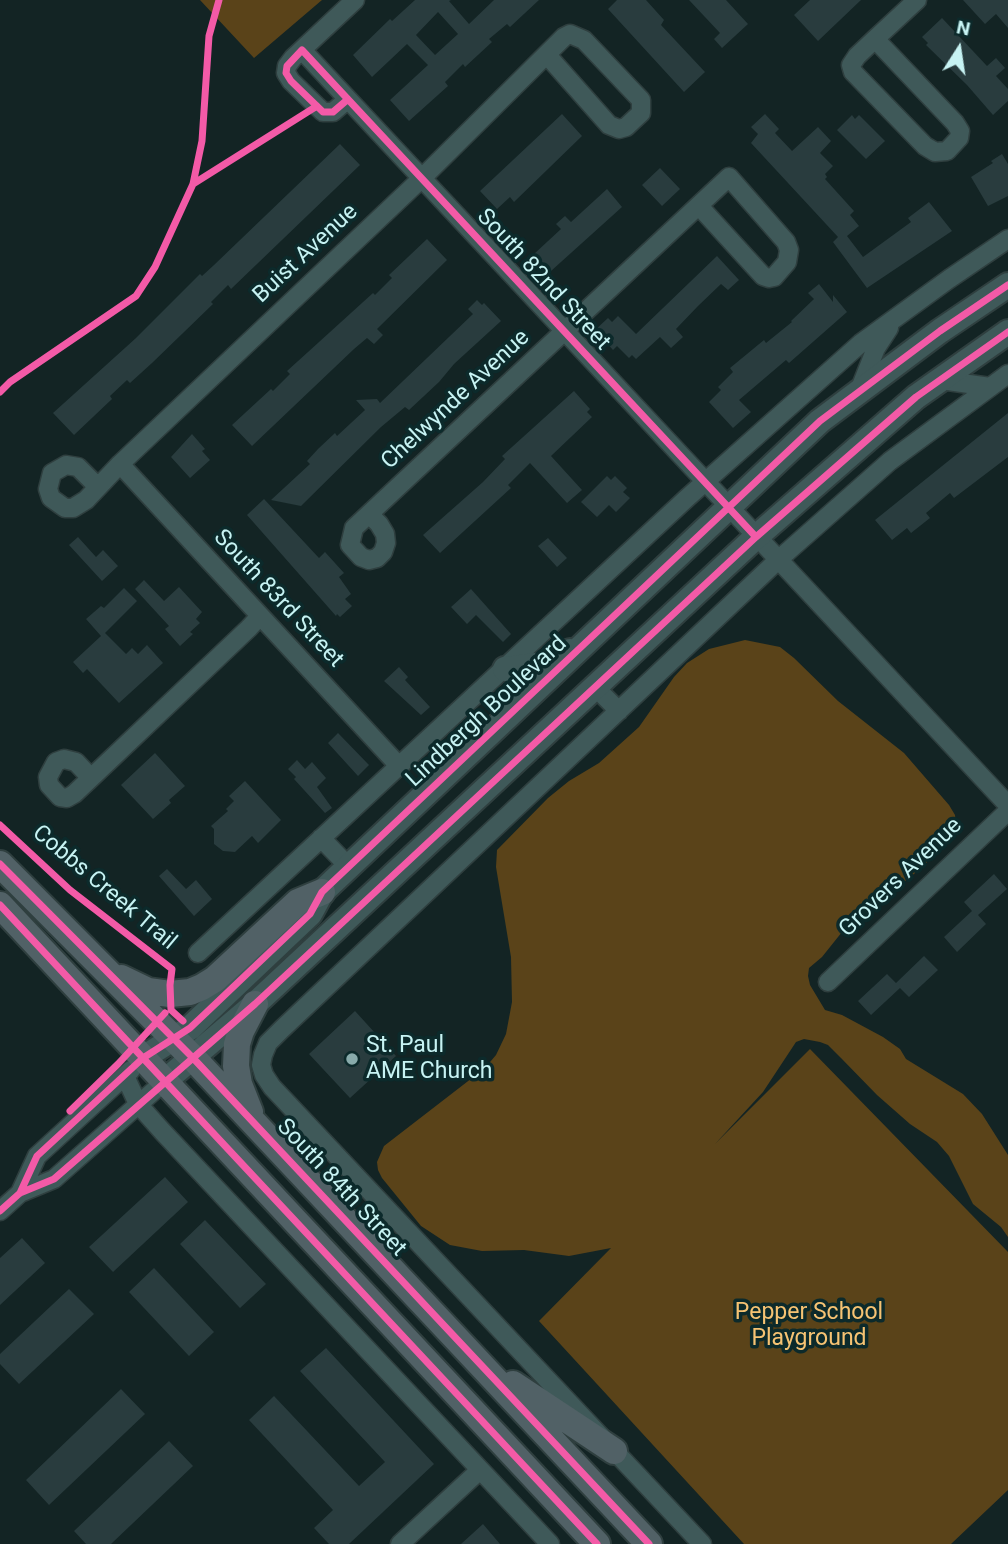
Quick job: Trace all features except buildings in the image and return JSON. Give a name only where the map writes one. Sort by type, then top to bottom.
[{"type":"main road","name":"Lindbergh Boulevard","points":[[134,1067],[190,1028],[310,914],[322,892],[820,421],[940,331],[1008,285]]},
{"type":"main road","name":"Lindbergh Boulevard","points":[[165,1081],[255,1004],[756,537],[916,397],[1008,332]]},
{"type":"main road","points":[[505,669],[533,667],[552,662],[594,637]]},
{"type":"main road","name":"South 84th Street","points":[[0,864],[193,1058],[649,1544]]},
{"type":"main road","points":[[107,971],[148,991],[170,994],[190,992],[215,979],[298,902],[322,892]]},
{"type":"main road","points":[[0,905],[134,1067],[165,1081],[597,1544]]},
{"type":"main road","points":[[254,1124],[239,1084],[236,1066],[237,1044],[255,1004]]},
{"type":"main road","points":[[475,1359],[614,1451]]},
{"type":"street","points":[[347,100],[338,110],[328,114],[323,112],[286,73],[287,66],[302,50],[355,0]]},
{"type":"street","points":[[875,39],[955,123],[960,131],[959,138],[947,151],[935,152],[925,146],[853,72],[851,65],[853,60],[875,39],[917,0]]},
{"type":"street","name":"Buist Avenue","points":[[98,487],[421,179],[547,55],[570,34],[584,40],[641,100],[641,113],[626,127],[609,125],[547,55]]},
{"type":"street","name":"South 82nd Street","points":[[302,50],[1008,804]]},
{"type":"street","name":"Chelwynde Avenue","points":[[369,514],[729,177],[786,242],[788,256],[781,270],[774,277],[763,276],[699,206]]},
{"type":"street","name":"Lindbergh Boulevard","points":[[198,953],[705,483],[861,343],[1008,239]]},
{"type":"street","name":"Lindbergh Boulevard","points":[[859,392],[876,348],[902,312]]},
{"type":"street","points":[[595,687],[619,711],[778,559],[890,461],[1008,374]]},
{"type":"street","points":[[941,380],[990,387]]},
{"type":"street","name":"South 83rd Street","points":[[120,464],[400,767]]},
{"type":"street","points":[[91,778],[260,616]]},
{"type":"street","name":"South 84th Street","points":[[619,711],[282,1029],[268,1043],[261,1065],[272,1087],[702,1544]]},
{"type":"street","name":"Grovers Avenue","points":[[828,982],[1008,811]]},
{"type":"street","points":[[321,838],[350,868]]},
{"type":"street","points":[[134,1067],[138,1104],[550,1544]]},
{"type":"street","name":"Lindbergh Boulevard","points":[[20,1193],[37,1156],[134,1067]]},
{"type":"street","name":"Lindbergh Boulevard","points":[[0,1211],[20,1193],[54,1180],[165,1081]]},
{"type":"street","points":[[400,1544],[480,1470]]},
{"type":"green space","points":[[200,0],[322,0],[254,58]]},
{"type":"green space","name":"Pepper School Playground","points":[[745,640],[780,647],[794,658],[838,701],[904,753],[955,815],[956,825],[950,840],[920,869],[872,908],[854,917],[822,957],[809,968],[808,976],[810,985],[825,1010],[842,1015],[883,1037],[900,1049],[906,1059],[963,1094],[982,1114],[1008,1155],[1008,1237],[1001,1227],[973,1204],[949,1156],[937,1142],[910,1124],[828,1045],[820,1042],[804,1039],[796,1042],[763,1092],[715,1144],[810,1049],[1008,1252],[1008,1490],[951,1544],[744,1544],[539,1321],[611,1248],[569,1256],[524,1250],[482,1251],[450,1245],[421,1226],[378,1170],[377,1162],[384,1146],[485,1068],[496,1055],[506,1034],[512,1002],[511,957],[496,867],[497,850],[548,798],[569,781],[599,763],[639,727],[687,663],[709,649]]},
{"type":"cycle path","points":[[0,392],[10,382],[136,296],[155,267],[193,184],[202,141],[209,36],[219,0]]},
{"type":"cycle path","points":[[347,100],[333,112],[323,112],[291,81],[286,73],[287,66],[302,50],[756,537]]},
{"type":"cycle path","points":[[193,184],[317,106]]},
{"type":"cycle path","points":[[20,1193],[37,1156],[143,1058],[190,1028],[310,914],[322,892],[820,421],[940,331],[1008,285]]},
{"type":"cycle path","points":[[0,1211],[20,1193],[54,1179],[255,1004],[756,537],[916,397],[1008,332]]},
{"type":"cycle path","name":"Cobbs Creek Trail","points":[[0,825],[70,890],[172,969],[171,1010],[183,1021]]},
{"type":"cycle path","points":[[0,864],[193,1058],[649,1544]]},
{"type":"cycle path","points":[[0,905],[597,1544]]},
{"type":"cycle path","points":[[70,1111],[165,1013]]},
{"type":"place","name":"St. Paul AME Church","points":[[352,1059]]}]
